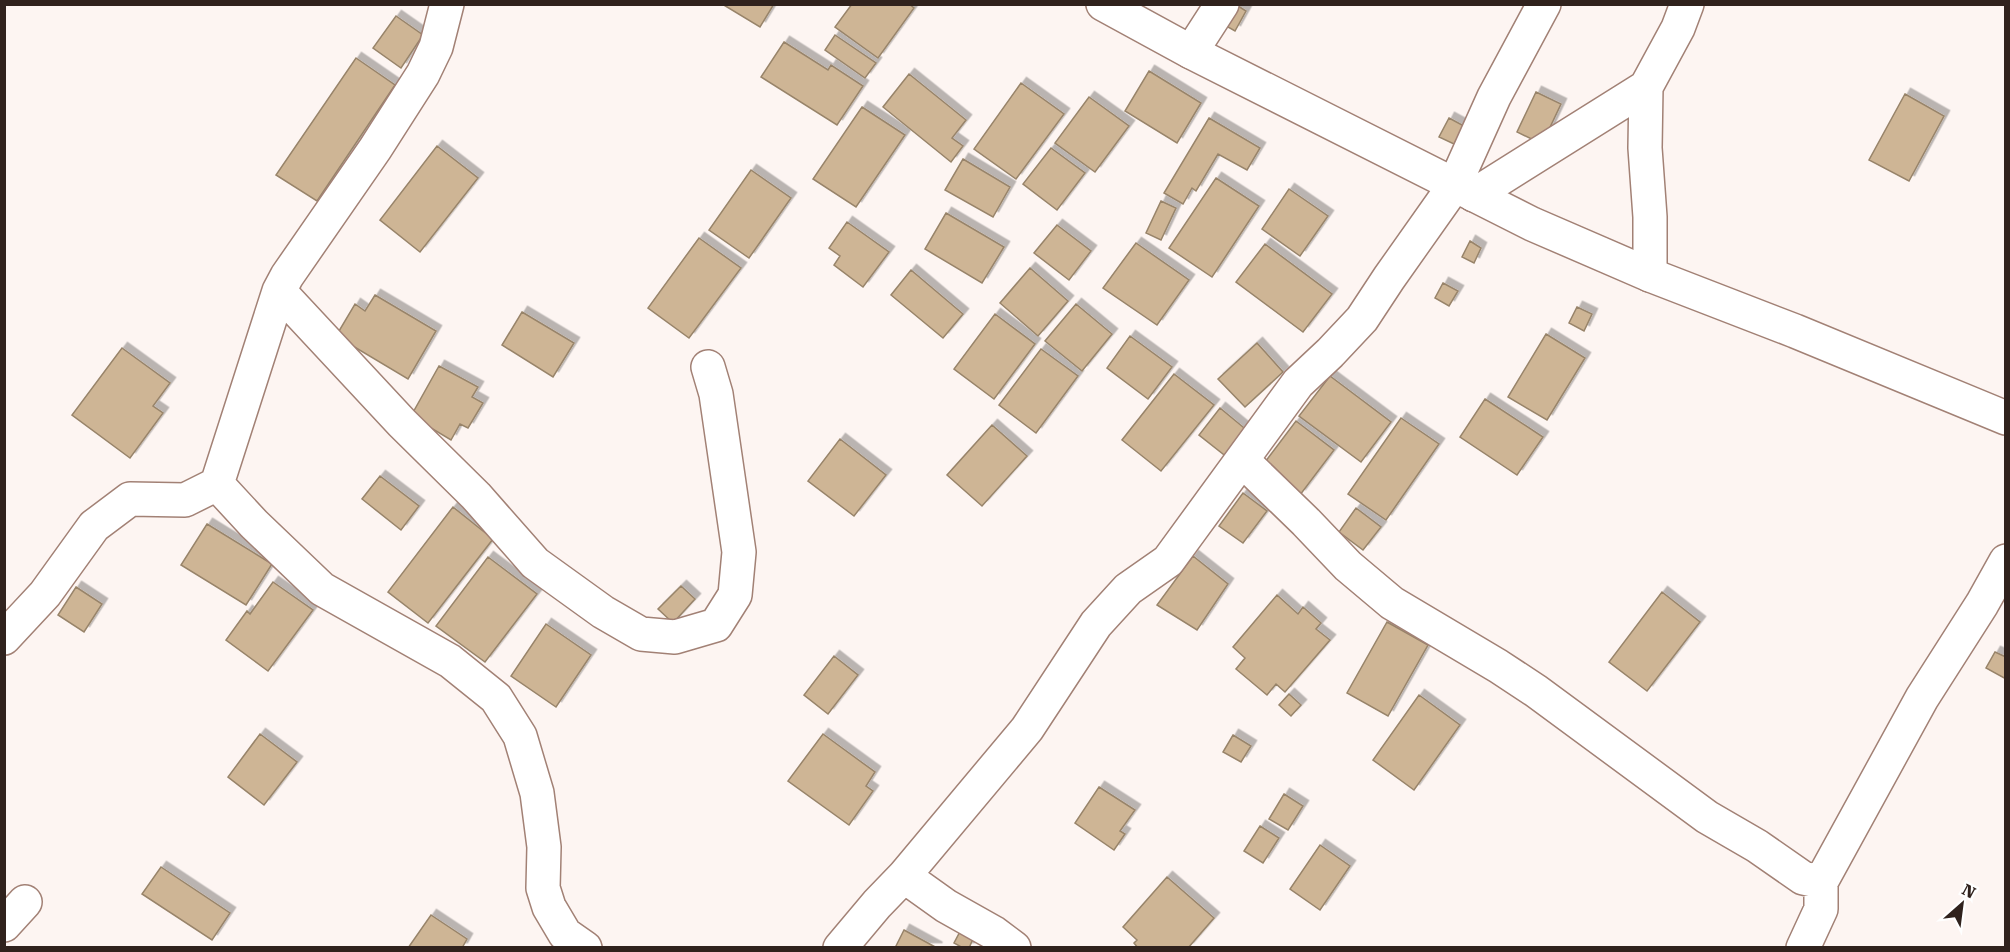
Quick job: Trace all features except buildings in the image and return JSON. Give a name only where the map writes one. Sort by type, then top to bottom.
[{"type":"street","points":[[4,638],[45,594],[94,526],[130,499],[185,500],[217,484],[279,291],[423,74],[436,47],[447,4]]},
{"type":"street","points":[[1103,4],[1191,52],[1532,224],[1650,275],[1796,331],[2006,418]]},
{"type":"street","points":[[1191,52],[1221,4]]},
{"type":"street","points":[[840,948],[904,876],[1027,729],[1096,624],[1128,590],[1168,561],[1298,383],[1362,319],[1464,191],[1494,97],[1544,4]]},
{"type":"street","points":[[1650,275],[1650,217],[1645,148],[1646,87],[1678,28],[1688,4]]},
{"type":"street","points":[[1464,191],[1646,87]]},
{"type":"street","points":[[279,291],[402,423],[476,496],[536,563],[603,612],[641,634],[675,637],[716,625],[735,595],[739,552],[716,394],[708,367]]},
{"type":"street","points":[[1243,461],[1348,566],[1392,603],[1536,691],[1707,817],[1757,846],[1803,878],[1821,882]]},
{"type":"street","points":[[217,484],[254,524],[322,589],[450,661],[496,698],[520,736],[537,793],[544,847],[543,888],[549,907],[565,934],[585,948]]},
{"type":"street","points":[[1803,948],[1821,909],[1821,882],[1922,698],[1982,604],[2006,561]]},
{"type":"street","points":[[904,876],[946,906],[994,933],[1014,948]]}]
